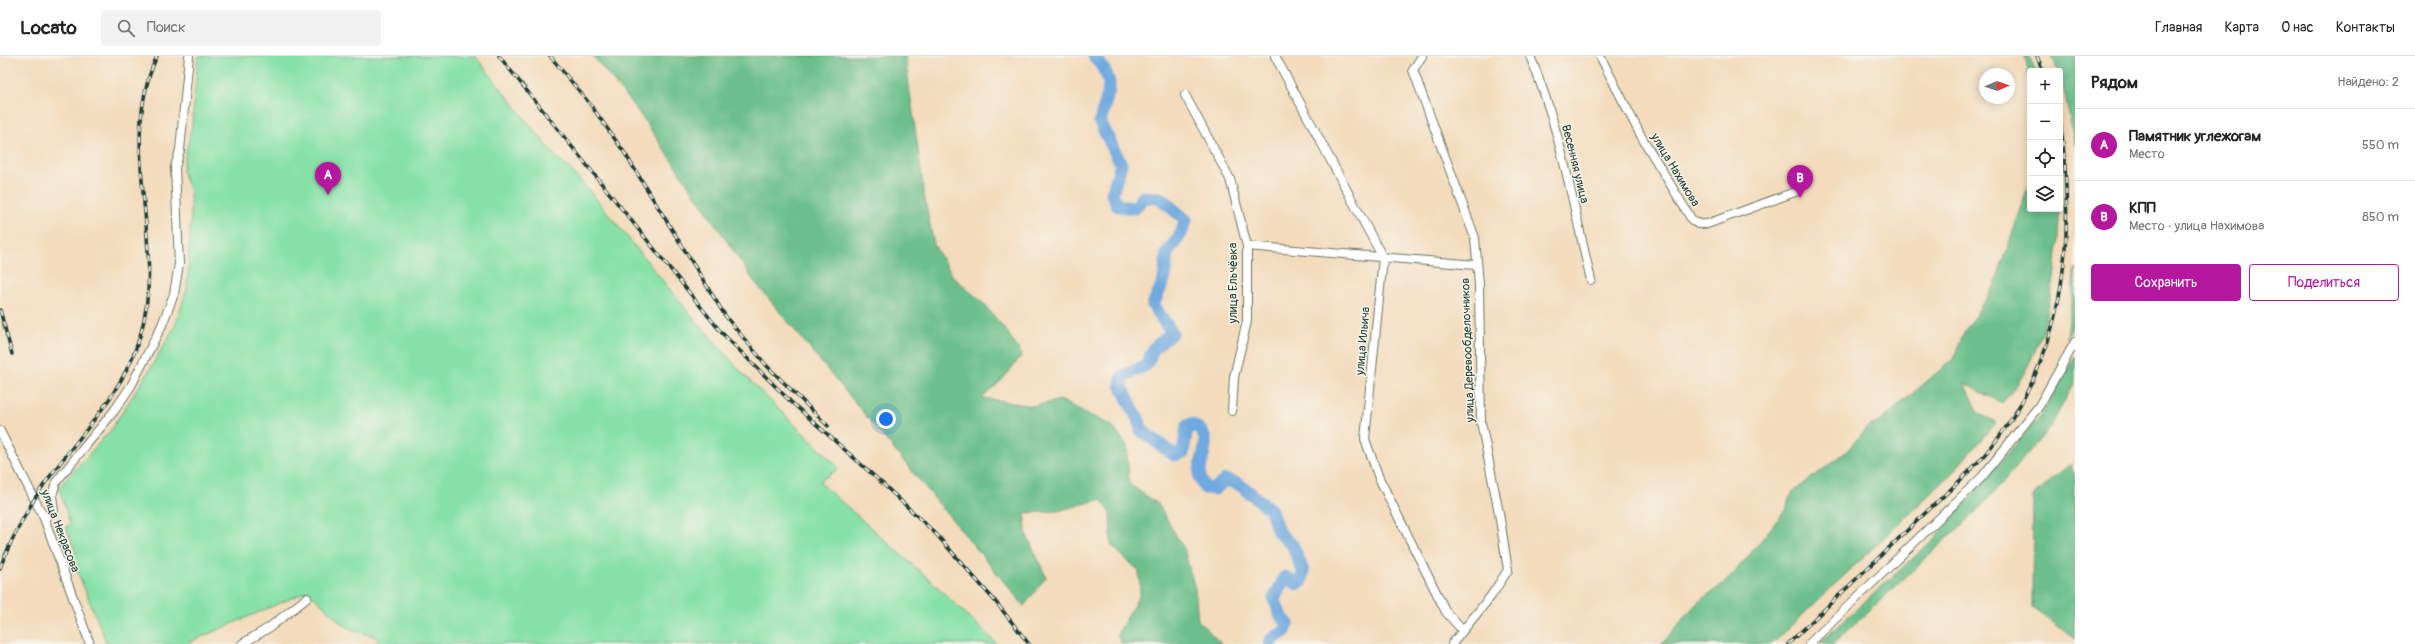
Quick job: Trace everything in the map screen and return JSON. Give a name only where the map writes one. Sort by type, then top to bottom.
[{"type":"street","points":[[44,518],[54,511],[52,496],[56,482],[114,411],[138,373],[162,325],[174,294],[179,264],[175,167],[180,150],[189,56]]},
{"type":"street","points":[[1275,56],[1383,258]]},
{"type":"street","name":"улица Деревообделочников","points":[[1422,56],[1413,70],[1475,238],[1476,265],[1479,284],[1481,422],[1499,513],[1508,570],[1491,596],[1452,644]]},
{"type":"street","name":"Весенняя улица","points":[[1530,56],[1540,80],[1560,151],[1591,280]]},
{"type":"street","name":"улица Нахимова","points":[[1600,56],[1641,136],[1692,220],[1698,224],[1707,224],[1795,192]]},
{"type":"street","name":"улица Ельчёвка","points":[[1185,95],[1230,179],[1247,246],[1247,321],[1234,377],[1232,411]]},
{"type":"street","points":[[1247,246],[1476,265]]},
{"type":"street","name":"улица Ильича","points":[[1383,258],[1365,439],[1379,478],[1446,612],[1462,630]]},
{"type":"street","points":[[1809,644],[1982,477],[2039,406],[2075,342]]},
{"type":"street","name":"улица Некрасова","points":[[0,431],[44,518],[90,644]]},
{"type":"street","points":[[242,644],[270,627],[307,598]]},
{"type":"green space","points":[[198,56],[475,56],[555,156],[569,168],[594,196],[689,313],[743,374],[839,468],[819,482],[931,581],[997,644],[379,644],[376,637],[350,629],[339,621],[308,591],[185,644],[107,644],[71,556],[76,553],[66,527],[70,524],[59,487],[110,431],[147,374],[175,326],[187,288],[191,213],[190,192],[182,171],[192,124]]},
{"type":"green space","points":[[593,56],[905,56],[925,200],[934,245],[954,278],[983,303],[1007,332],[1022,355],[1002,380],[982,398],[1034,406],[1060,400],[1112,426],[1127,445],[1129,484],[1158,504],[1184,549],[1195,589],[1198,620],[1221,644],[1122,644],[1117,635],[1140,594],[1139,571],[1111,545],[1110,513],[1101,499],[1058,511],[1025,513],[1026,533],[1046,577],[1024,606],[754,281],[640,114]]},
{"type":"green space","points":[[2025,56],[2029,56],[2035,68],[2027,68]]},
{"type":"green space","points":[[2051,56],[2075,56],[2075,145],[2063,86],[2063,68],[2057,68]]},
{"type":"green space","points":[[2027,190],[2027,212],[2059,212],[2053,286],[2040,338],[2030,362],[2017,384],[2002,403],[1964,383],[1978,413],[1996,422],[1953,472],[1772,644],[1662,644],[1696,604],[1724,583],[1747,558],[1787,508],[1788,501],[1793,492],[1847,451],[1868,426],[1878,423],[1953,359],[1965,331],[1995,285]]},
{"type":"green space","points":[[2075,268],[2075,321],[2067,338]]},
{"type":"green space","points":[[2075,356],[2075,382],[2049,429],[1978,510],[1833,644],[1820,642],[1932,541],[2042,414]]},
{"type":"green space","points":[[2071,463],[2075,478],[2075,639],[2032,608],[2033,496]]},
{"type":"waterway","points":[[1094,56],[1109,80],[1108,94],[1100,122],[1121,164],[1112,194],[1118,206],[1135,208],[1143,197],[1160,198],[1186,220],[1181,234],[1167,253],[1164,280],[1153,305],[1172,333],[1154,348],[1146,365],[1123,376],[1121,385],[1139,421],[1141,430],[1174,455],[1183,453],[1187,426],[1191,424],[1199,429],[1204,435],[1205,441],[1205,448],[1200,469],[1200,477],[1205,488],[1215,489],[1225,480],[1239,484],[1271,510],[1278,532],[1293,546],[1303,571],[1302,581],[1297,584],[1285,577],[1274,599],[1281,616],[1288,624],[1285,631],[1271,640],[1270,644]]},
{"type":"railway","points":[[0,568],[7,550],[35,498],[63,459],[94,421],[121,381],[132,359],[140,336],[147,301],[149,266],[143,196],[141,126],[145,91],[157,56]]},
{"type":"railway","points":[[499,56],[721,332],[790,401],[882,483],[936,534],[995,601],[1029,644]]},
{"type":"railway","points":[[550,56],[590,104],[624,152],[726,317],[767,366],[828,426]]},
{"type":"railway","points":[[2037,56],[2042,68]]},
{"type":"railway","points":[[1788,644],[1970,471],[1999,437],[2022,401],[2040,364],[2053,325],[2061,285],[2065,244],[2066,203],[2065,161],[2062,140]]},
{"type":"railway","points":[[0,310],[12,354]]},
{"type":"place","name":"Памятник углежогам","points":[[328,195]]},
{"type":"place","name":"КПП","points":[[1800,198]]}]
